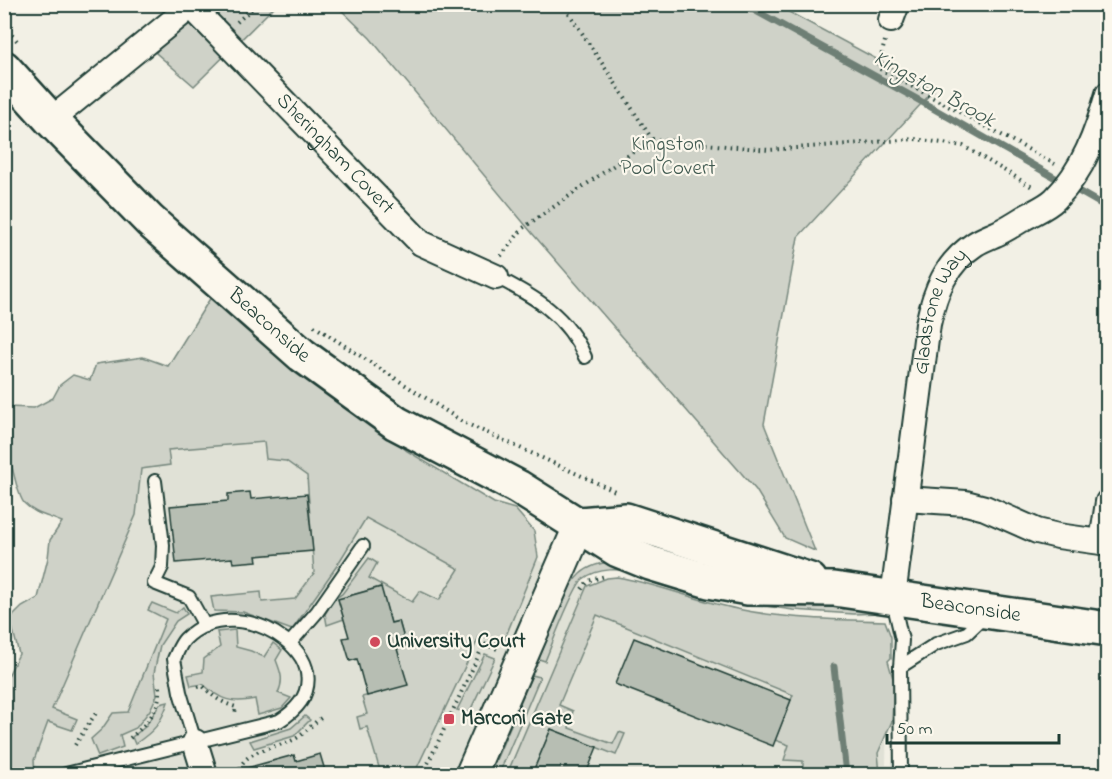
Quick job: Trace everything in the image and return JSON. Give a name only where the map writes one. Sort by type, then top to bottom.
[{"type":"highway","name":"Beaconside","points":[[4,68],[51,120],[150,221],[302,355],[396,423],[518,487],[618,550],[709,581],[748,588],[834,589],[1107,629]]},
{"type":"street","name":"Sheringham Covert","points":[[51,120],[190,5],[421,243],[492,275]]},
{"type":"street","name":"Gladstone Way","points":[[893,597],[928,324],[934,298],[942,278],[955,261],[976,243],[1002,231],[1054,200],[1079,169],[1096,131],[1107,94]]},
{"type":"street","points":[[905,499],[966,502],[1036,531],[1105,543],[1107,502]]},
{"type":"street","points":[[471,774],[580,524]]},
{"type":"street","points":[[195,742],[205,774]]},
{"type":"lane","points":[[492,275],[532,296],[560,318],[579,342],[585,357]]},
{"type":"lane","points":[[155,481],[163,545],[162,567],[153,583],[189,597],[205,626]]},
{"type":"lane","points":[[290,643],[316,612],[363,546]]},
{"type":"lane","points":[[893,597],[902,640],[901,774]]},
{"type":"lane","points":[[900,668],[936,644],[967,633],[988,613]]},
{"type":"lane","points":[[66,774],[195,742],[279,720],[293,712],[301,701],[306,687],[307,672],[302,657],[290,643],[279,635],[247,623],[228,620],[205,626],[184,640],[174,659],[180,692],[195,742]]},
{"type":"path","points":[[563,4],[652,139]]},
{"type":"path","points":[[894,12],[878,68],[1079,169]]},
{"type":"path","points":[[492,275],[523,228],[652,139],[770,150],[915,139],[963,146],[1054,200]]},
{"type":"path","points":[[312,325],[463,423],[625,496]]},
{"type":"path","points":[[423,774],[484,644],[496,649]]},
{"type":"path","points":[[198,687],[204,686],[212,696],[224,704],[236,707],[235,713]]},
{"type":"path","points":[[75,745],[96,713]]},
{"type":"path","points":[[238,774],[238,770],[253,753],[295,738],[321,718]]},
{"type":"shaded area","points":[[168,366],[587,586],[696,631],[888,660],[886,765],[917,766],[917,774],[5,774],[4,682],[86,520]]},
{"type":"green space","points":[[181,5],[276,5],[194,86],[156,53]]},
{"type":"green space","name":"Kingston Pool Covert","points":[[336,5],[776,5],[934,90],[798,237],[764,424],[815,551],[785,538],[756,490],[532,233],[370,38]]},
{"type":"green space","points":[[216,289],[407,451],[494,503],[515,509],[534,531],[538,557],[503,643],[480,635],[414,774],[381,774],[367,727],[360,729],[357,717],[367,714],[362,697],[407,684],[397,649],[406,646],[399,621],[391,623],[380,587],[338,599],[344,619],[327,625],[325,614],[334,599],[342,594],[369,558],[377,563],[369,578],[412,602],[420,591],[439,600],[459,569],[366,518],[336,567],[292,630],[243,612],[214,611],[211,597],[261,592],[262,602],[295,599],[314,573],[307,476],[286,461],[266,459],[264,442],[168,450],[170,465],[141,469],[136,515],[52,709],[77,719],[72,730],[48,722],[34,760],[35,774],[5,774],[5,682],[19,654],[10,619],[22,607],[38,598],[50,540],[62,522],[32,510],[20,496],[7,439],[5,414],[7,407],[34,408],[53,398],[60,385],[73,375],[90,380],[96,364],[143,357],[168,366]]},
{"type":"green space","points":[[616,561],[638,572],[603,571],[583,579],[568,605],[545,661],[539,659],[556,613],[574,581],[592,566]]},
{"type":"green space","points":[[617,577],[722,606],[773,615],[885,621],[891,637],[891,658],[888,661],[894,682],[892,721],[878,753],[880,774],[803,774],[803,761],[784,760],[789,745],[775,740],[793,695],[597,615],[559,705],[573,711],[569,728],[613,744],[619,732],[625,734],[616,755],[551,729],[532,774],[507,774],[587,586],[607,578]]},
{"type":"green space","points":[[718,599],[874,610],[877,613],[854,614],[793,610]]},
{"type":"green space","points":[[152,603],[176,613],[183,607],[187,614],[176,621],[160,645],[154,673],[157,695],[150,710],[136,728],[120,735],[123,747],[98,756],[91,739],[102,729],[113,713],[128,712],[166,619],[148,610]]},
{"type":"green space","points":[[235,630],[236,647],[264,657],[273,643],[282,650],[276,660],[281,676],[278,693],[291,698],[282,708],[258,715],[255,699],[233,701],[215,694],[203,684],[191,686],[188,675],[203,672],[204,659],[220,647],[217,632]]},
{"type":"green space","points":[[485,654],[495,658],[469,713],[457,710]]},
{"type":"green space","points":[[532,675],[540,677],[499,774],[490,774]]},
{"type":"green space","points":[[168,702],[156,726],[135,744],[132,737],[145,727],[160,704]]},
{"type":"green space","points":[[305,716],[310,720],[294,736],[254,748],[250,741],[291,728]]},
{"type":"building","points":[[250,492],[251,499],[307,494],[313,551],[256,556],[257,561],[233,563],[232,558],[176,563],[170,506],[228,501],[228,494]]},
{"type":"building","name":"University Court","points":[[381,587],[391,623],[399,621],[406,646],[397,649],[408,685],[367,696],[357,659],[350,661],[343,638],[349,637],[338,599]]},
{"type":"building","points":[[634,638],[791,700],[773,746],[615,684]]},
{"type":"building","points":[[551,729],[597,747],[586,774],[532,774]]},
{"type":"building","points":[[320,754],[326,774],[244,774],[243,769],[294,755],[296,761]]},
{"type":"waterway","name":"Kingston Brook","points":[[743,4],[915,98],[1108,208]]},
{"type":"waterway","points":[[834,667],[846,774]]},
{"type":"place","name":"University Court","points":[[375,642]]},
{"type":"place","name":"Marconi Gate","points":[[449,719]]}]
